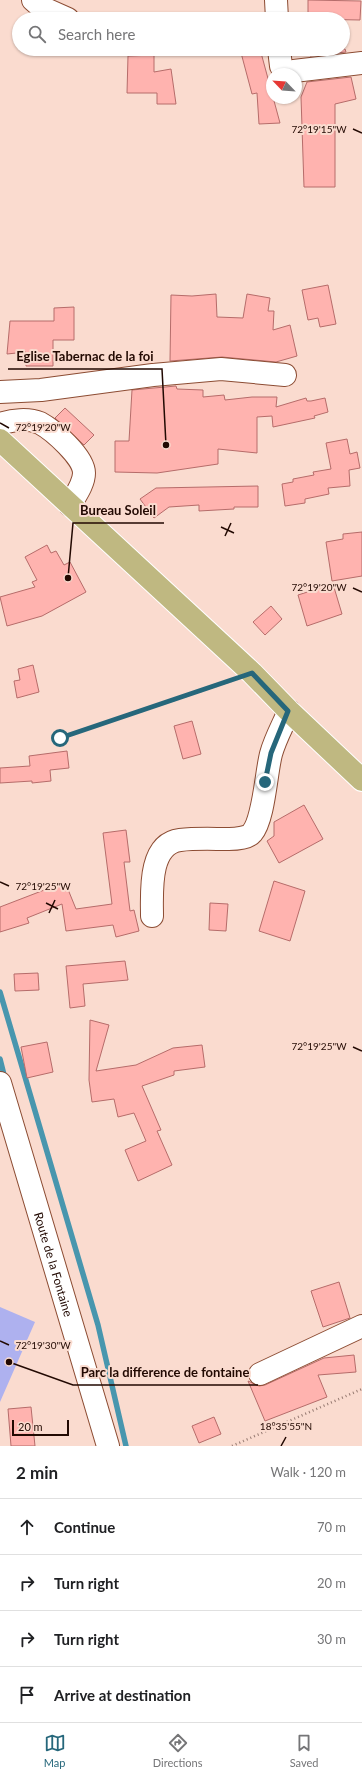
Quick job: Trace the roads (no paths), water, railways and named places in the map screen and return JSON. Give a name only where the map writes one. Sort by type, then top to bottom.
[{"type":"main road","points":[[0,440],[252,673],[288,711],[362,780]]},
{"type":"street","points":[[33,0],[41,7],[52,12]]},
{"type":"street","points":[[276,0],[277,12]]},
{"type":"street","points":[[279,56],[281,68]]},
{"type":"street","points":[[302,70],[362,63]]},
{"type":"street","points":[[0,392],[41,390],[153,375],[222,369],[285,375]]},
{"type":"street","points":[[0,424],[19,420],[39,423],[71,448],[81,464],[84,473],[80,488],[70,505]]},
{"type":"street","points":[[152,916],[152,874],[156,861],[165,848],[179,840],[233,839],[250,835],[253,832],[258,819],[271,753],[288,711]]},
{"type":"street","name":"Route de la Fontaine","points":[[0,1083],[108,1446]]},
{"type":"street","points":[[260,1374],[362,1326]]},
{"type":"waterway","points":[[0,992],[98,1325],[126,1446]]},
{"type":"waterway","points":[[0,1059],[5,1079]]},
{"type":"place","name":"Eglise Tabernac de la foi","points":[[166,445]]},
{"type":"place","name":"Bureau Soleil","points":[[68,578]]},
{"type":"place","name":"Parc la difference de fontaine","points":[[9,1362]]}]
